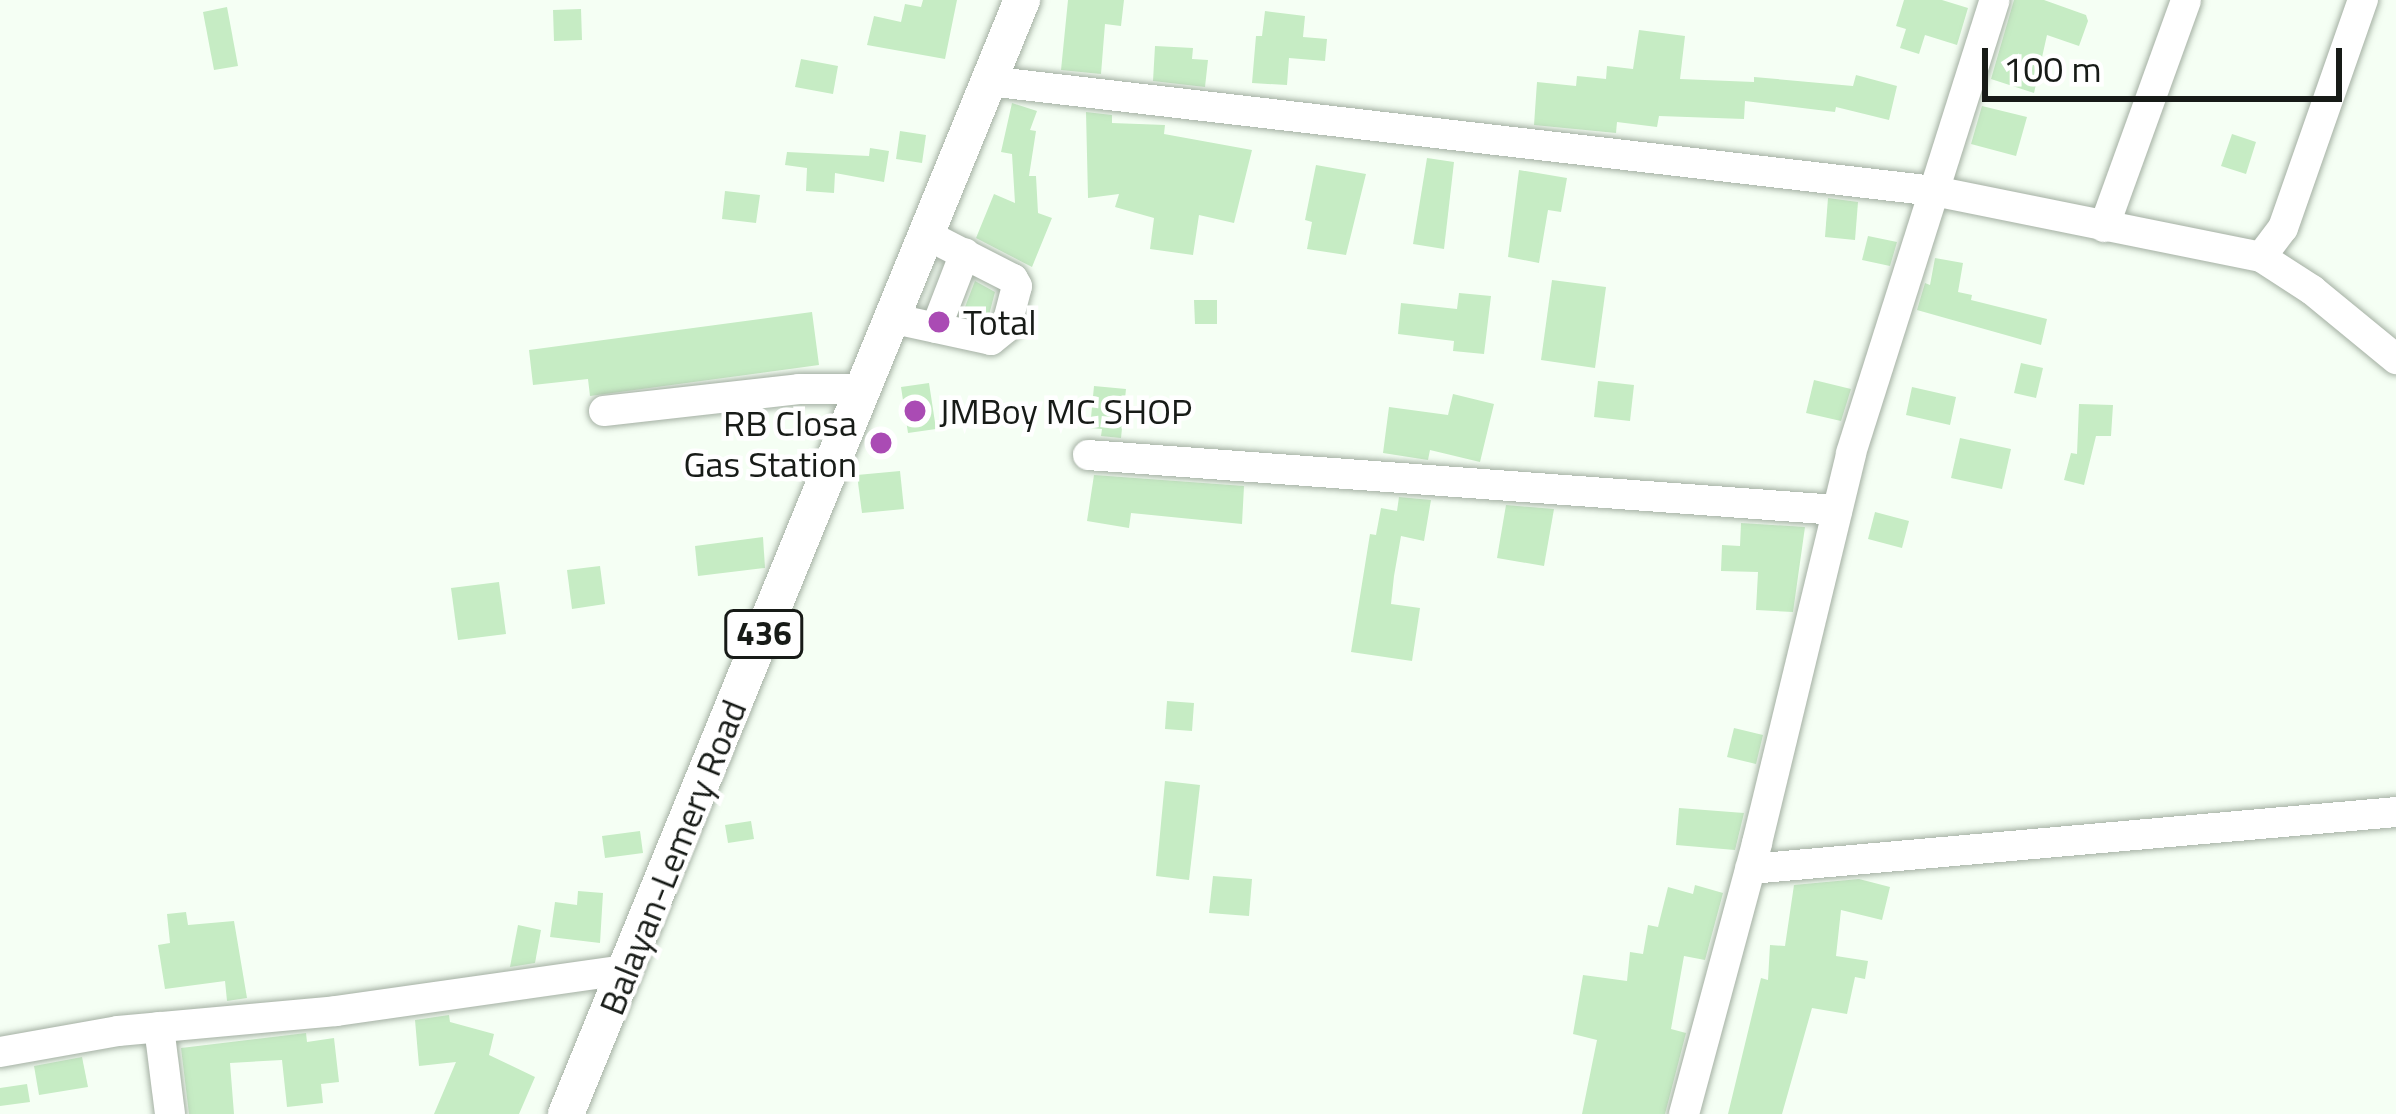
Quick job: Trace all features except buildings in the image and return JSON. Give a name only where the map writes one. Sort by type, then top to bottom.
[{"type":"main road","name":"Balayan-Lemery Road","points":[[566,1114],[1022,0]]},
{"type":"street","points":[[1684,1114],[1750,869],[1837,510],[1995,0]]},
{"type":"street","points":[[2104,227],[2186,0]]},
{"type":"street","points":[[2261,257],[2283,228],[2363,0]]},
{"type":"street","points":[[988,81],[1934,191],[2261,257],[2312,290],[2396,359]]},
{"type":"street","points":[[895,319],[991,340],[1006,328],[1017,286],[1013,279],[927,235]]},
{"type":"street","points":[[936,328],[964,253]]},
{"type":"street","points":[[604,411],[799,389],[865,389]]},
{"type":"street","points":[[1088,455],[1837,510]]},
{"type":"street","points":[[1750,869],[2396,812]]},
{"type":"street","points":[[0,1052],[159,1027],[336,1011],[626,970]]},
{"type":"street","points":[[159,1027],[170,1114]]},
{"type":"place","name":"Total","points":[[939,322]]},
{"type":"place","name":"JMBoy MC SHOP","points":[[915,411]]},
{"type":"place","name":"RB Closa Gas Station","points":[[881,443]]}]
